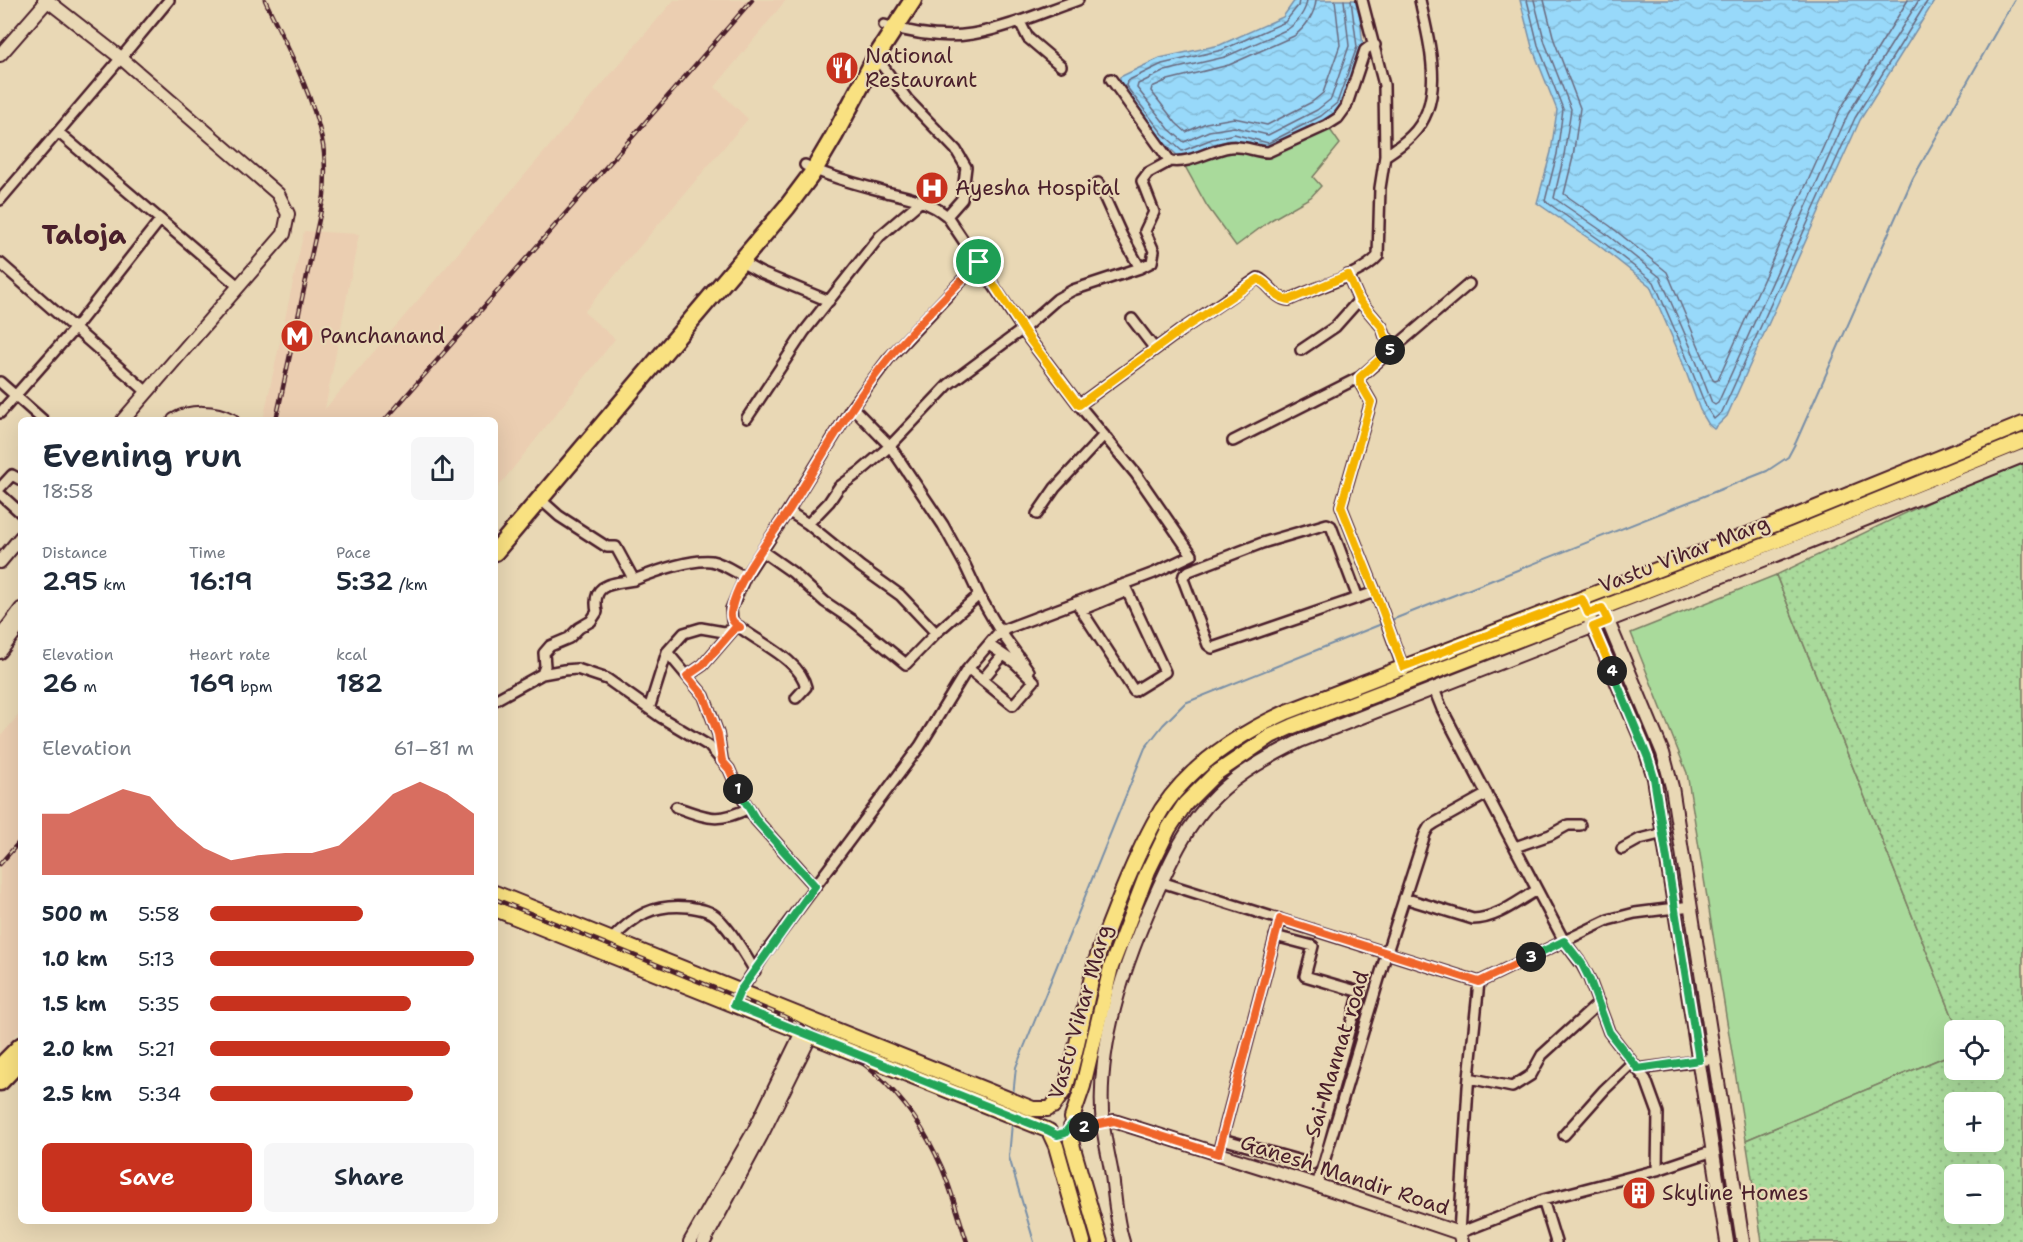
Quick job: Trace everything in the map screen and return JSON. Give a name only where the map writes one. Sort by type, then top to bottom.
[{"type":"highway","points":[[498,532],[834,136],[876,57],[901,0]]},
{"type":"highway","points":[[498,548],[787,207],[890,26],[913,0]]},
{"type":"highway","points":[[0,1067],[18,1049]]},
{"type":"highway","points":[[0,1082],[18,1063]]},
{"type":"main road","points":[[1083,1242],[1056,1146],[1043,1119],[1065,1089],[1091,978],[1106,932],[1133,864],[1149,831],[1173,794],[1205,762],[1264,722],[1324,697],[1400,660],[1582,599],[1789,519],[2023,424]]},
{"type":"main road","name":"Vastu Vihar Marg","points":[[1071,1123],[1083,1086],[1116,952],[1148,871],[1163,838],[1185,804],[1215,774],[1271,736],[1408,681],[1794,534],[2023,441]]},
{"type":"main road","points":[[498,894],[1034,1109],[1062,1106],[1067,1109],[1071,1123],[1071,1142],[1100,1242]]},
{"type":"main road","points":[[498,910],[1057,1135],[1062,1134],[1071,1123]]},
{"type":"street","points":[[0,55],[46,0],[122,58],[278,194],[288,214],[284,234],[126,417]]},
{"type":"street","points":[[0,200],[169,0]]},
{"type":"street","points":[[890,26],[920,33],[950,36],[972,34],[1020,22],[1078,0]]},
{"type":"street","points":[[1079,405],[1258,279],[1282,299],[1289,300],[1371,264],[1378,256],[1380,188],[1385,156],[1384,85],[1362,0]]},
{"type":"street","points":[[1385,156],[1411,136],[1422,122],[1432,96],[1431,59],[1420,0]]},
{"type":"street","points":[[1020,22],[1028,38],[1061,66]]},
{"type":"street","points":[[808,524],[829,502],[839,487],[890,446],[949,384],[1023,329],[1057,299],[1073,290],[1152,262],[1154,251],[1145,231],[1154,212],[1142,181],[1148,173],[1170,161],[1182,163],[1220,149],[1241,146],[1268,152],[1327,125],[1338,118],[1346,107],[1365,50],[1375,45]]},
{"type":"street","points":[[876,57],[907,99],[956,150],[966,166],[962,199],[947,216]]},
{"type":"street","points":[[1111,79],[1170,161]]},
{"type":"street","points":[[58,132],[238,286]]},
{"type":"street","points":[[734,1005],[740,991],[767,951],[920,746],[969,669],[1000,631],[1078,606],[1126,587],[1192,555],[1136,474],[1079,405],[1023,329],[947,216],[921,201],[809,167]]},
{"type":"street","points":[[1098,183],[1122,236],[1140,268]]},
{"type":"street","points":[[747,418],[804,332],[880,236],[921,201]]},
{"type":"street","points":[[0,413],[75,328],[160,220]]},
{"type":"street","points":[[741,262],[761,273],[829,301]]},
{"type":"street","points":[[796,698],[806,687],[803,676],[785,658],[737,628],[730,616],[735,598],[745,576],[852,407],[889,357],[979,262]]},
{"type":"street","points":[[0,263],[147,392]]},
{"type":"street","points":[[1348,275],[1359,300],[1395,346]]},
{"type":"street","points":[[1233,441],[1360,377],[1468,284]]},
{"type":"street","points":[[1301,350],[1335,327],[1359,300]]},
{"type":"street","points":[[1132,319],[1155,350]]},
{"type":"street","points":[[1360,377],[1360,383],[1371,402],[1341,506],[1408,681]]},
{"type":"street","points":[[0,382],[40,417]]},
{"type":"street","points":[[852,407],[890,446],[943,525],[1000,631],[1029,671]]},
{"type":"street","points":[[180,417],[204,412],[222,417]]},
{"type":"street","points":[[1037,514],[1055,488],[1104,435]]},
{"type":"street","points":[[1123,1242],[1116,1221],[1112,1176],[1103,1124],[1104,1066],[1111,1024],[1140,930],[1161,882],[1190,826],[1215,796],[1238,777],[1300,741],[2023,456]]},
{"type":"street","points":[[0,488],[12,474],[18,478]]},
{"type":"street","points":[[0,494],[18,510]]},
{"type":"street","points":[[540,499],[559,516],[607,547],[616,547],[634,580]]},
{"type":"street","points":[[788,511],[900,595],[936,633]]},
{"type":"street","points":[[1358,598],[1331,526],[1326,524],[1262,543],[1189,571],[1183,579],[1208,645],[1212,648],[1358,598],[1375,592]]},
{"type":"street","points":[[0,562],[18,541]]},
{"type":"street","points":[[762,551],[792,572],[825,602],[852,620],[906,664],[936,633],[979,595]]},
{"type":"street","points":[[542,674],[545,666],[544,653],[550,646],[569,638],[591,621],[597,612],[595,600],[597,592],[610,584],[634,580],[653,572],[713,561],[745,576]]},
{"type":"street","points":[[1078,606],[1134,691],[1165,672],[1126,587]]},
{"type":"street","points":[[1596,593],[1667,763],[1743,1242]]},
{"type":"street","points":[[1582,599],[1648,758],[1657,790],[1727,1242]]},
{"type":"street","points":[[0,637],[18,613]]},
{"type":"street","points":[[0,652],[18,628]]},
{"type":"street","points":[[649,709],[667,652],[684,633],[701,628],[724,632],[737,628]]},
{"type":"street","points":[[687,676],[703,665],[737,628]]},
{"type":"street","points":[[969,669],[1013,705],[1034,681],[989,645]]},
{"type":"street","points":[[667,652],[704,696],[718,734],[722,761]]},
{"type":"street","points":[[983,680],[1003,655]]},
{"type":"street","points":[[498,698],[542,674],[564,669],[577,669],[607,679],[649,709],[709,746],[729,769],[741,796],[756,820],[815,886]]},
{"type":"street","points":[[1434,689],[1442,709],[1564,941],[1582,964],[1609,1032],[1646,1080],[1658,1113],[1657,1170]]},
{"type":"street","name":"Sai Mannat road","points":[[1317,1185],[1425,834],[1429,827],[1487,794]]},
{"type":"street","points":[[676,807],[709,819],[730,818],[749,808]]},
{"type":"street","points":[[1515,847],[1550,835],[1568,825],[1580,825]]},
{"type":"street","points":[[1622,849],[1640,839],[1664,833]]},
{"type":"street","points":[[1161,882],[1479,982],[1621,915],[1690,906]]},
{"type":"street","points":[[1404,898],[1479,919],[1495,914],[1537,890]]},
{"type":"street","points":[[612,939],[628,922],[654,909],[672,906],[703,909],[717,917],[739,945],[755,971]]},
{"type":"street","points":[[1218,1154],[1280,919]]},
{"type":"street","points":[[1222,1139],[1312,1164],[1360,992],[1305,976],[1313,946],[1275,936]]},
{"type":"street","points":[[1684,963],[1699,962]]},
{"type":"street","points":[[1479,982],[1469,1078],[1460,1237],[1544,1200],[1657,1170],[1713,1151]]},
{"type":"street","points":[[1469,1078],[1512,1087],[1531,1075],[1542,1055],[1599,1004]]},
{"type":"street","points":[[690,1242],[754,1131],[806,1033]]},
{"type":"street","points":[[704,1242],[762,1136],[806,1033]]},
{"type":"street","points":[[1564,1135],[1604,1090],[1635,1066],[1714,1059]]},
{"type":"street","name":"Ganesh Mandir Road","points":[[1071,1123],[1084,1127],[1114,1121],[1317,1185],[1460,1237]]},
{"type":"street","points":[[1544,1200],[1556,1242]]},
{"type":"street","points":[[1723,1217],[1738,1214]]},
{"type":"shaded area","points":[[674,0],[786,0],[715,87],[748,119],[584,312],[615,339],[498,487],[498,417],[264,417],[304,231],[359,234],[325,409]]},
{"type":"shaded area","points":[[18,716],[18,1032],[0,1053],[0,737]]},
{"type":"green space","points":[[1324,121],[1340,144],[1313,177],[1321,186],[1311,197],[1271,220],[1236,246],[1207,206],[1181,159],[1213,144],[1235,140],[1269,149]]},
{"type":"green space","points":[[2023,457],[2023,1242],[1762,1242],[1746,1140],[1944,1057],[1944,1080],[2004,1080],[2004,1020],[1954,1020],[1776,575]]},
{"type":"green space","points":[[1776,575],[1954,1020],[1944,1020],[1944,1057],[1746,1140],[1687,773],[1631,633]]},
{"type":"water","points":[[1295,0],[1356,0],[1359,6],[1363,48],[1343,106],[1324,121],[1269,149],[1235,140],[1213,144],[1181,159],[1159,138],[1119,87],[1120,77],[1160,58],[1220,45],[1283,17]]},
{"type":"water","points":[[1520,0],[1935,0],[1860,120],[1727,416],[1714,429],[1700,410],[1679,353],[1650,286],[1597,244],[1537,203],[1551,152],[1557,110],[1532,47]]},
{"type":"waterway","points":[[1389,621],[1767,471],[1788,457],[1913,178],[2014,0]]},
{"type":"waterway","points":[[1013,1096],[1016,1067],[1145,748],[1163,725],[1185,703],[1384,623]]},
{"type":"waterway","points":[[1012,1123],[1009,1157],[1034,1242]]},
{"type":"railway","points":[[265,0],[312,104],[322,140],[325,168],[324,196],[277,417]]},
{"type":"railway","points":[[388,417],[752,0]]},
{"type":"railway","points":[[0,864],[18,843]]},
{"type":"railway","points":[[498,900],[781,1015],[856,1058],[896,1094],[928,1140],[946,1177],[967,1242]]},
{"type":"place","name":"National Restaurant","points":[[842,68]]},
{"type":"place","name":"Ayesha Hospital","points":[[932,188]]},
{"type":"place","name":"Panchanand","points":[[297,336]]},
{"type":"place","name":"Skyline Homes","points":[[1639,1193]]},
{"type":"district","name":"Taloja","points":[[84,235]]},
{"type":"route","points":[[979,262],[1030,340],[1079,405],[1251,282],[1262,280],[1282,299],[1289,300],[1348,275],[1359,300],[1395,346],[1360,377],[1360,383],[1371,402],[1341,506],[1403,667],[1582,599],[1588,613],[1602,608],[1608,621],[1593,627],[1652,767],[1657,790],[1699,1060],[1638,1069],[1609,1032],[1589,978],[1582,964],[1564,941],[1479,982],[1280,919],[1218,1154],[1114,1121],[1090,1127],[1072,1124],[1065,1133],[1057,1135],[734,1005],[740,991],[767,951],[815,886],[756,820],[741,796],[729,769],[722,761],[718,734],[704,696],[687,676],[703,665],[735,628],[740,627],[732,621],[730,616],[745,576],[852,407],[889,357],[979,262]]}]
